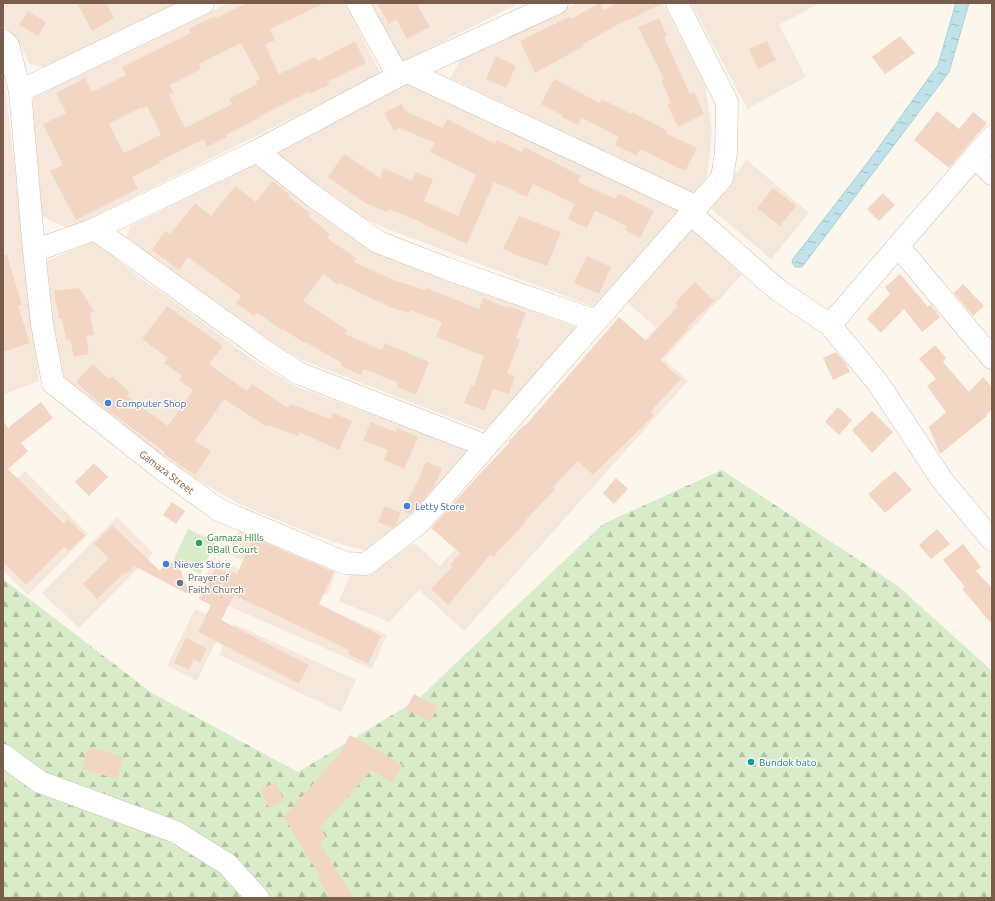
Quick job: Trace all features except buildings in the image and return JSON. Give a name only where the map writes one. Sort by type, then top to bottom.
[{"type":"street","points":[[20,91],[203,3]]},
{"type":"street","points":[[358,3],[403,74],[694,210],[778,290],[830,325],[878,383],[942,480],[992,540]]},
{"type":"street","points":[[33,245],[95,229],[257,151],[403,74],[557,3]]},
{"type":"street","name":"Gamaza Street","points":[[3,41],[8,45],[20,91],[33,245],[42,324],[53,383],[159,467],[219,510],[345,562],[366,564],[419,523],[722,178],[726,153],[727,102],[677,3]]},
{"type":"street","points":[[830,325],[992,137]]},
{"type":"street","points":[[257,151],[312,196],[378,242],[445,268],[596,321]]},
{"type":"street","points":[[975,156],[992,174]]},
{"type":"street","points":[[95,229],[266,352],[298,373],[486,446]]},
{"type":"street","points":[[898,246],[992,358]]},
{"type":"street","points":[[3,755],[40,782],[176,832],[227,864],[258,898]]},
{"type":"shaded area","points":[[3,3],[179,3],[46,68],[30,64],[17,39],[3,26]]},
{"type":"shaded area","points":[[229,3],[345,3],[381,74],[69,229],[42,216],[37,170],[33,97]]},
{"type":"shaded area","points":[[369,3],[519,3],[402,62]]},
{"type":"shaded area","points":[[577,3],[663,3],[705,85],[712,130],[707,176],[695,195],[450,78],[462,57]]},
{"type":"shaded area","points":[[691,3],[820,3],[779,25],[806,77],[747,109]]},
{"type":"shaded area","points":[[3,67],[39,381],[3,395]]},
{"type":"shaded area","points":[[406,83],[682,211],[597,308],[385,228],[355,214],[276,153]]},
{"type":"shaded area","points":[[747,160],[809,213],[771,259],[708,206]]},
{"type":"shaded area","points":[[256,164],[317,212],[369,247],[402,263],[578,328],[488,432],[302,360],[276,346],[126,240],[130,226]]},
{"type":"shaded area","points":[[692,226],[742,275],[664,359],[688,381],[464,631],[419,590],[389,622],[339,601],[353,569],[369,574],[414,543],[440,566],[656,328],[626,301]]},
{"type":"shaded area","points":[[95,241],[137,276],[259,364],[295,386],[468,450],[429,502],[395,540],[365,550],[343,545],[310,533],[239,504],[197,480],[141,440],[63,377],[53,323],[47,261]]},
{"type":"shaded area","points":[[25,471],[88,534],[28,595],[3,570],[3,494]]},
{"type":"shaded area","points":[[117,517],[153,553],[79,628],[42,593]]},
{"type":"shaded area","points":[[239,528],[337,569],[327,595],[228,554]]},
{"type":"shaded area","points":[[214,558],[387,635],[372,669],[199,593]]},
{"type":"shaded area","points":[[195,609],[225,623],[197,681],[167,666]]},
{"type":"shaded area","points":[[234,624],[356,680],[341,712],[219,655]]},
{"type":"green space","points":[[722,470],[898,586],[992,671],[992,898],[3,898],[3,579],[152,693],[298,772],[417,700],[603,524]]},
{"type":"green space","points":[[188,529],[216,542],[200,574],[173,561]]},
{"type":"water","points":[[956,3],[969,3],[949,72],[802,267],[795,267],[792,263],[793,259],[871,158],[938,65]]},
{"type":"place","name":"Computer Shop","points":[[108,403]]},
{"type":"place","name":"Letty Store","points":[[407,506]]},
{"type":"place","name":"Gamaza HIlls BBall Court","points":[[199,543]]},
{"type":"place","name":"Nieves Store","points":[[166,564]]},
{"type":"place","name":"Prayer of Faith Church","points":[[180,583]]},
{"type":"place","name":"Bundok bato","points":[[751,762]]}]
